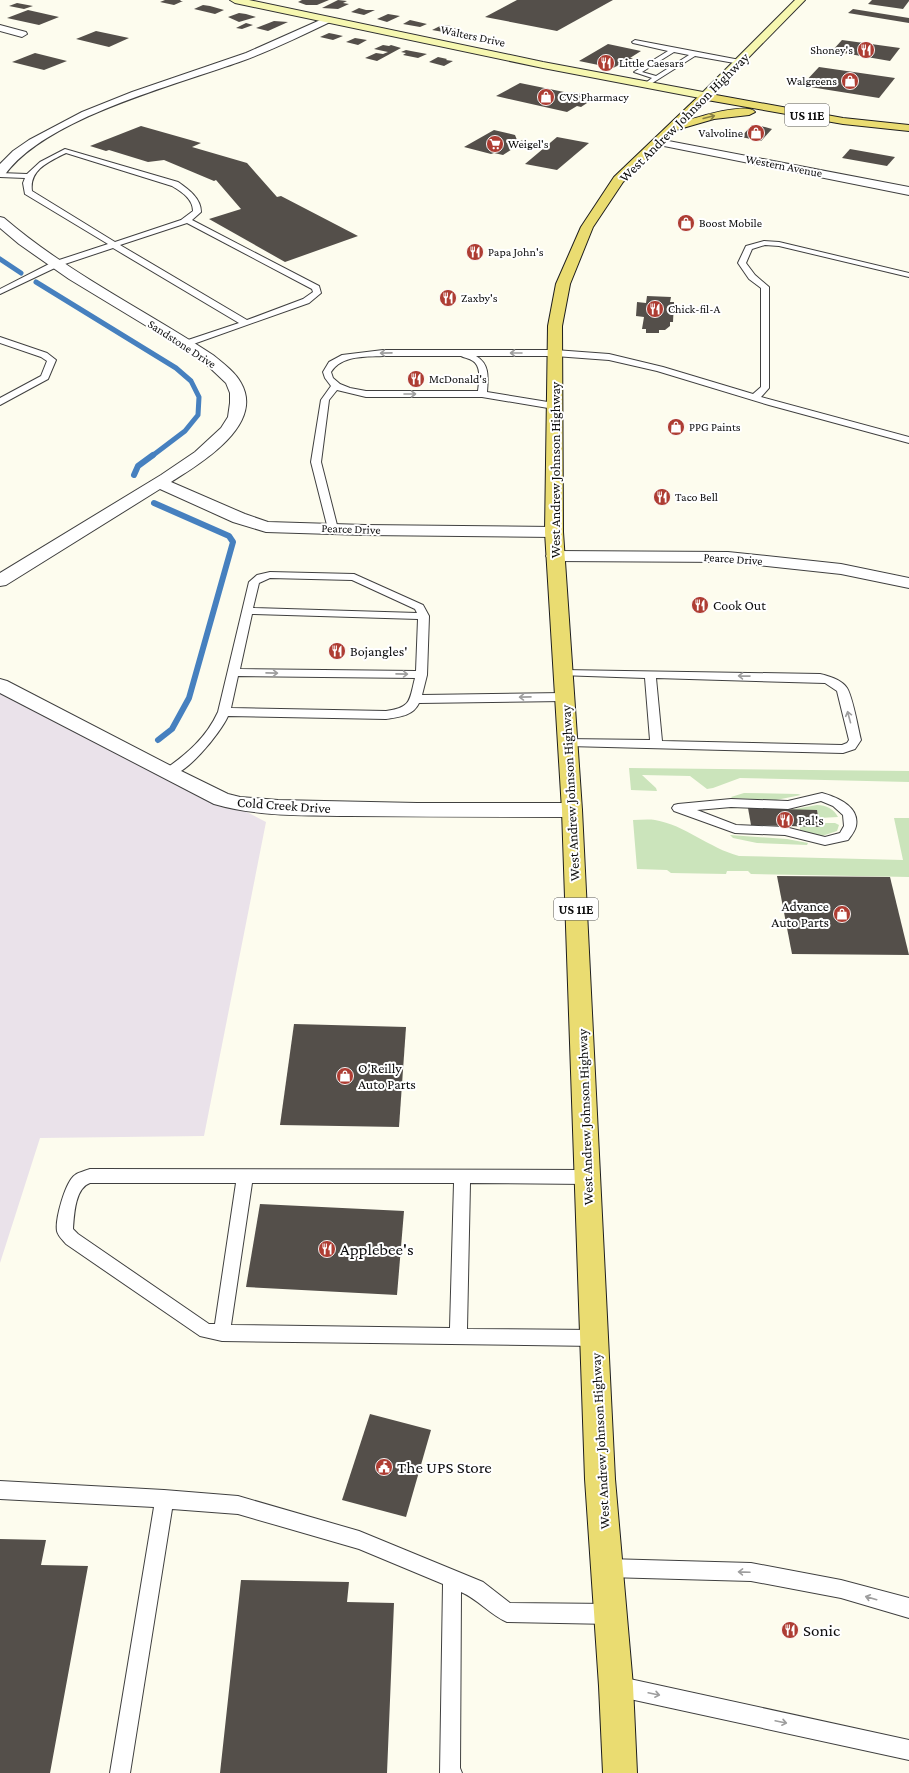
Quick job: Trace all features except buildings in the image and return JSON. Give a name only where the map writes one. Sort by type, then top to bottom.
[{"type":"main road","name":"US 11E","points":[[705,96],[792,113],[843,121],[909,128]]},
{"type":"main road","name":"West Andrew Johnson Highway","points":[[620,1773],[616,1686],[600,1478],[572,810],[555,556],[555,326],[563,284],[587,227],[618,180],[705,96]]},
{"type":"main road","points":[[665,135],[691,122],[727,113],[792,113]]},
{"type":"street","name":"Walters Drive","points":[[235,0],[705,96]]},
{"type":"street","name":"West Andrew Johnson Highway","points":[[705,96],[800,0]]},
{"type":"street","points":[[0,174],[3,166],[22,149],[51,131],[77,118],[134,94],[268,48],[327,20]]},
{"type":"street","points":[[0,28],[22,34]]},
{"type":"street","name":"Western Avenue","points":[[665,135],[909,191]]},
{"type":"street","name":"Sandstone Drive","points":[[0,221],[15,235],[56,264],[205,356],[235,384],[238,400],[234,420],[222,437],[205,451],[158,482],[0,580]]},
{"type":"street","name":"Pearce Drive","points":[[158,482],[239,518],[266,527],[554,532]]},
{"type":"street","name":"Pearce Drive","points":[[555,556],[728,557],[841,569],[909,583]]},
{"type":"street","name":"Cold Creek Drive","points":[[0,685],[168,773],[221,799],[240,804],[278,807],[417,810],[572,810]]},
{"type":"lane","points":[[635,42],[740,62]]},
{"type":"lane","points":[[657,78],[637,72],[672,50]]},
{"type":"lane","points":[[646,85],[694,54]]},
{"type":"lane","points":[[0,292],[56,264],[114,245],[187,220],[197,212],[197,205],[183,188],[65,151],[52,156],[30,176],[27,182],[28,192],[114,245],[246,323]]},
{"type":"lane","points":[[0,174],[30,176]]},
{"type":"lane","points":[[185,344],[306,301],[317,292],[316,288],[187,220]]},
{"type":"lane","points":[[755,397],[765,388],[765,287],[752,277],[742,263],[749,248],[764,243],[779,244],[909,275]]},
{"type":"lane","points":[[0,340],[44,355],[52,360],[45,377],[0,402]]},
{"type":"lane","points":[[554,406],[482,394],[366,394],[347,391],[336,386],[329,380],[327,372],[332,364],[345,357],[384,353],[555,353],[609,357],[660,369],[800,411],[909,440]]},
{"type":"lane","points":[[456,353],[479,360],[483,368],[482,394]]},
{"type":"lane","points":[[333,529],[316,462],[326,400],[336,386]]},
{"type":"lane","points":[[168,773],[196,753],[218,728],[224,712],[234,672],[254,582],[261,577],[270,575],[344,575],[354,577],[419,607],[424,616],[421,675],[412,706],[404,712],[386,715],[224,712]]},
{"type":"lane","points":[[247,611],[424,616]]},
{"type":"lane","points":[[234,672],[421,675]]},
{"type":"lane","points":[[563,673],[820,678],[829,680],[842,689],[855,740],[851,746],[843,749],[568,742]]},
{"type":"lane","points":[[650,674],[656,744]]},
{"type":"lane","points":[[415,699],[564,697]]},
{"type":"lane","points":[[822,797],[838,803],[848,814],[850,826],[844,837],[825,841],[785,831],[735,829],[678,808],[731,803],[788,805],[822,797]]},
{"type":"lane","points":[[588,1176],[90,1176],[80,1180],[73,1189],[66,1219],[65,1231],[72,1239],[206,1330],[222,1334],[594,1338]]},
{"type":"lane","points":[[222,1334],[245,1176]]},
{"type":"lane","points":[[458,1336],[462,1176]]},
{"type":"lane","points":[[0,1490],[164,1499],[238,1505],[359,1540],[476,1589],[507,1612],[611,1614]]},
{"type":"lane","points":[[120,1773],[164,1499]]},
{"type":"lane","points":[[607,1568],[751,1572],[841,1589],[909,1608]]},
{"type":"lane","points":[[452,1579],[450,1772],[452,1773]]},
{"type":"lane","points":[[616,1686],[909,1750]]},
{"type":"shaded area","points":[[0,685],[266,822],[204,1136],[40,1138],[0,1263]]},
{"type":"green space","points":[[629,768],[909,771],[909,782],[740,778],[707,789],[690,776],[642,775],[656,788],[657,791],[631,790]]},
{"type":"green space","points":[[744,793],[801,795],[776,800],[731,797]]},
{"type":"green space","points":[[817,805],[829,808],[838,817],[819,818],[817,810],[789,810]]},
{"type":"green space","points":[[894,818],[909,818],[909,877],[751,874],[748,871],[727,871],[726,874],[671,873],[667,870],[637,869],[633,820],[652,820],[666,823],[687,831],[717,848],[739,856],[903,860]]},
{"type":"green space","points":[[820,823],[835,823],[839,825],[837,831],[822,836],[800,830],[800,826],[820,827]]},
{"type":"green space","points":[[730,835],[787,839],[808,843],[807,845],[757,843],[733,838]]},
{"type":"waterway","points":[[0,259],[21,273]]},
{"type":"waterway","points":[[36,282],[176,368],[191,381],[199,397],[198,415],[185,431],[152,456]]},
{"type":"waterway","points":[[134,475],[138,466],[153,455]]},
{"type":"waterway","points":[[154,503],[229,536],[233,542],[189,698],[172,729],[158,740]]},
{"type":"place","name":"Shoney's","points":[[866,50]]},
{"type":"place","name":"Little Caesars","points":[[606,63]]},
{"type":"place","name":"Walgreens","points":[[850,81]]},
{"type":"place","name":"CVS Pharmacy","points":[[546,97]]},
{"type":"place","name":"Valvoline","points":[[756,133]]},
{"type":"place","name":"Weigel's","points":[[495,144]]},
{"type":"place","name":"Boost Mobile","points":[[686,223]]},
{"type":"place","name":"Papa John's","points":[[475,252]]},
{"type":"place","name":"Zaxby's","points":[[448,298]]},
{"type":"place","name":"Chick-fil-A","points":[[655,309]]},
{"type":"place","name":"McDonald's","points":[[416,379]]},
{"type":"place","name":"PPG Paints","points":[[676,427]]},
{"type":"place","name":"Taco Bell","points":[[662,497]]},
{"type":"place","name":"Cook Out","points":[[700,605]]},
{"type":"place","name":"Bojangles'","points":[[337,651]]},
{"type":"place","name":"Pal's","points":[[785,820]]},
{"type":"place","name":"Advance Auto Parts","points":[[842,914]]},
{"type":"place","name":"O'Reilly Auto Parts","points":[[345,1076]]},
{"type":"place","name":"Applebee's","points":[[327,1249]]},
{"type":"place","name":"The UPS Store","points":[[384,1467]]},
{"type":"place","name":"Sonic","points":[[790,1630]]}]
